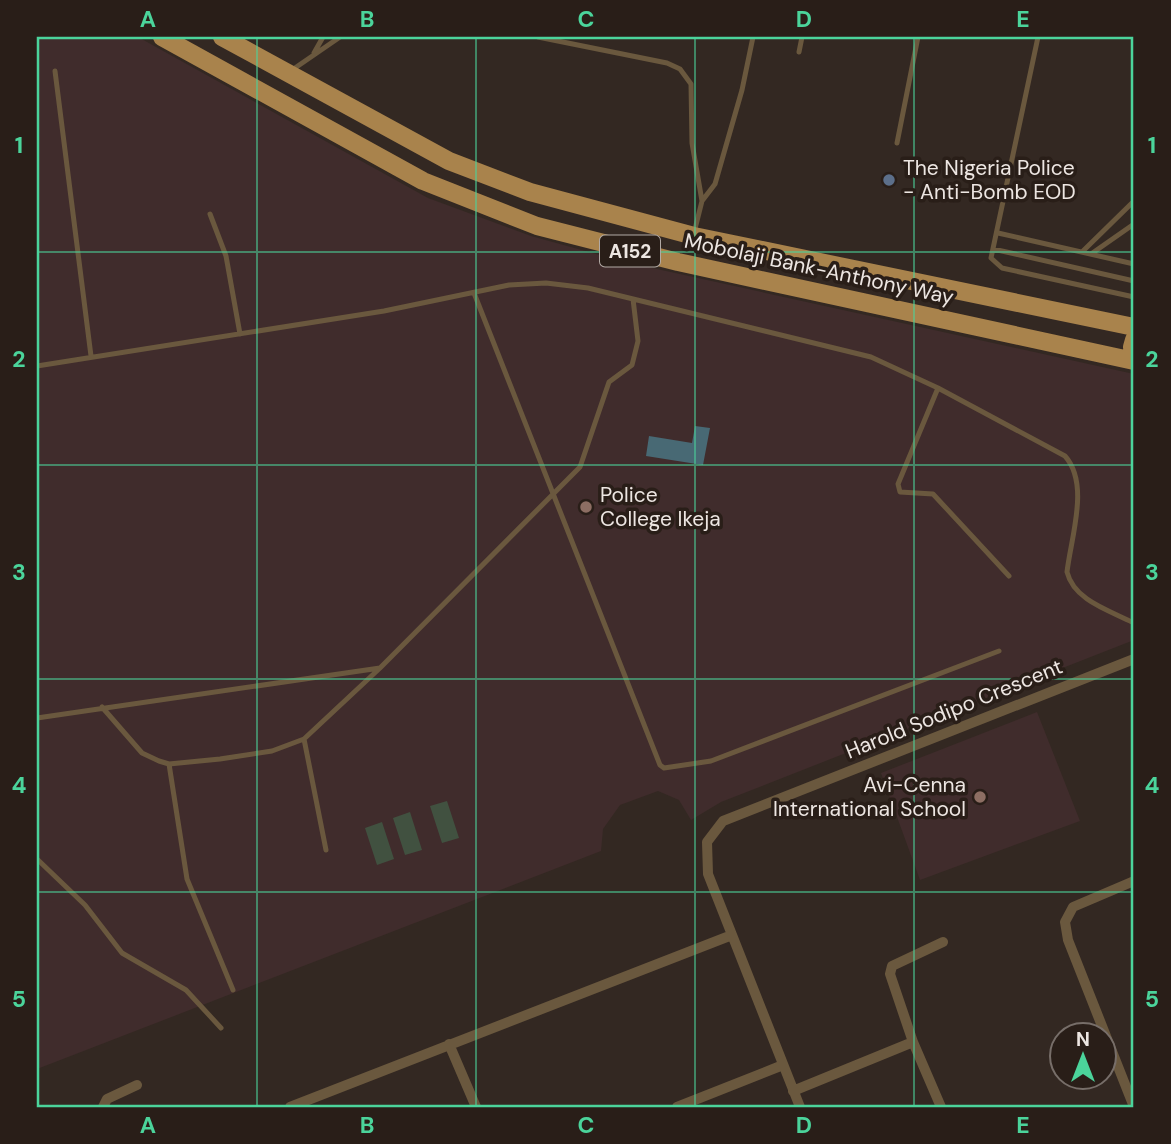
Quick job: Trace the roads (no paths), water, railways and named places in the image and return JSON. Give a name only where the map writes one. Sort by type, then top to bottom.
[{"type":"main road","name":"Mobolaji Bank-Anthony Way","points":[[162,37],[423,181],[537,226],[656,257],[1134,361]]},
{"type":"main road","name":"Mobolaji Bank-Anthony Way","points":[[222,37],[449,161],[530,192],[694,236],[1134,327]]},
{"type":"main road","points":[[1088,351],[1113,351],[1124,341],[1118,330],[1092,319]]},
{"type":"main road","points":[[1134,340],[1134,354]]},
{"type":"street","name":"Harold Sodipo Crescent","points":[[800,1107],[708,874],[707,842],[723,821],[1134,659]]},
{"type":"street","points":[[1134,881],[1073,907],[1065,922],[1068,940],[1134,1107]]},
{"type":"street","points":[[290,1107],[732,936]]},
{"type":"street","points":[[941,1107],[913,1042],[890,974],[892,966],[943,942]]},
{"type":"street","points":[[793,1091],[913,1042]]},
{"type":"street","points":[[449,1044],[476,1107]]},
{"type":"street","points":[[677,1107],[783,1065]]},
{"type":"street","points":[[103,1107],[107,1099],[137,1086]]},
{"type":"lane","points":[[313,55],[323,37]]},
{"type":"lane","points":[[287,74],[340,37]]},
{"type":"lane","points":[[538,37],[667,64],[687,75],[691,84],[692,143],[702,201],[694,236]]},
{"type":"lane","points":[[702,201],[715,184],[742,90],[753,37]]},
{"type":"lane","points":[[799,52],[802,37]]},
{"type":"lane","points":[[897,143],[918,37]]},
{"type":"lane","points":[[1038,37],[991,258],[1002,268],[1134,297]]},
{"type":"lane","points":[[55,71],[92,356]]},
{"type":"lane","points":[[1083,251],[1134,201]]},
{"type":"lane","points":[[210,214],[226,256],[240,334]]},
{"type":"lane","points":[[1091,254],[1134,224]]},
{"type":"lane","points":[[998,233],[1134,264]]},
{"type":"lane","points":[[993,249],[1134,281]]},
{"type":"lane","points":[[37,366],[384,312],[509,285],[546,283],[633,299],[871,357],[1044,443],[1073,465],[1078,491],[1067,572],[1070,584],[1079,594],[1132,622]]},
{"type":"lane","points":[[474,293],[660,765],[664,768],[711,761],[999,650]]},
{"type":"lane","points":[[102,707],[142,753],[169,764],[272,751],[304,739],[380,668],[580,467],[609,382],[632,365],[638,341],[633,299]]},
{"type":"lane","points":[[938,388],[898,484],[900,492],[933,494],[1009,576]]},
{"type":"lane","points":[[37,718],[380,668]]},
{"type":"lane","points":[[304,739],[326,849]]},
{"type":"lane","points":[[169,764],[187,879],[233,990]]},
{"type":"lane","points":[[37,859],[85,905],[122,953],[186,990],[221,1028]]},
{"type":"water","points":[[695,426],[710,428],[703,465],[646,456],[649,436],[692,443]]},
{"type":"place","name":"The Nigeria Police - Anti-Bomb EOD","points":[[889,180]]},
{"type":"place","name":"Police College Ikeja","points":[[586,507]]},
{"type":"place","name":"Avi-Cenna International School","points":[[980,797]]}]
